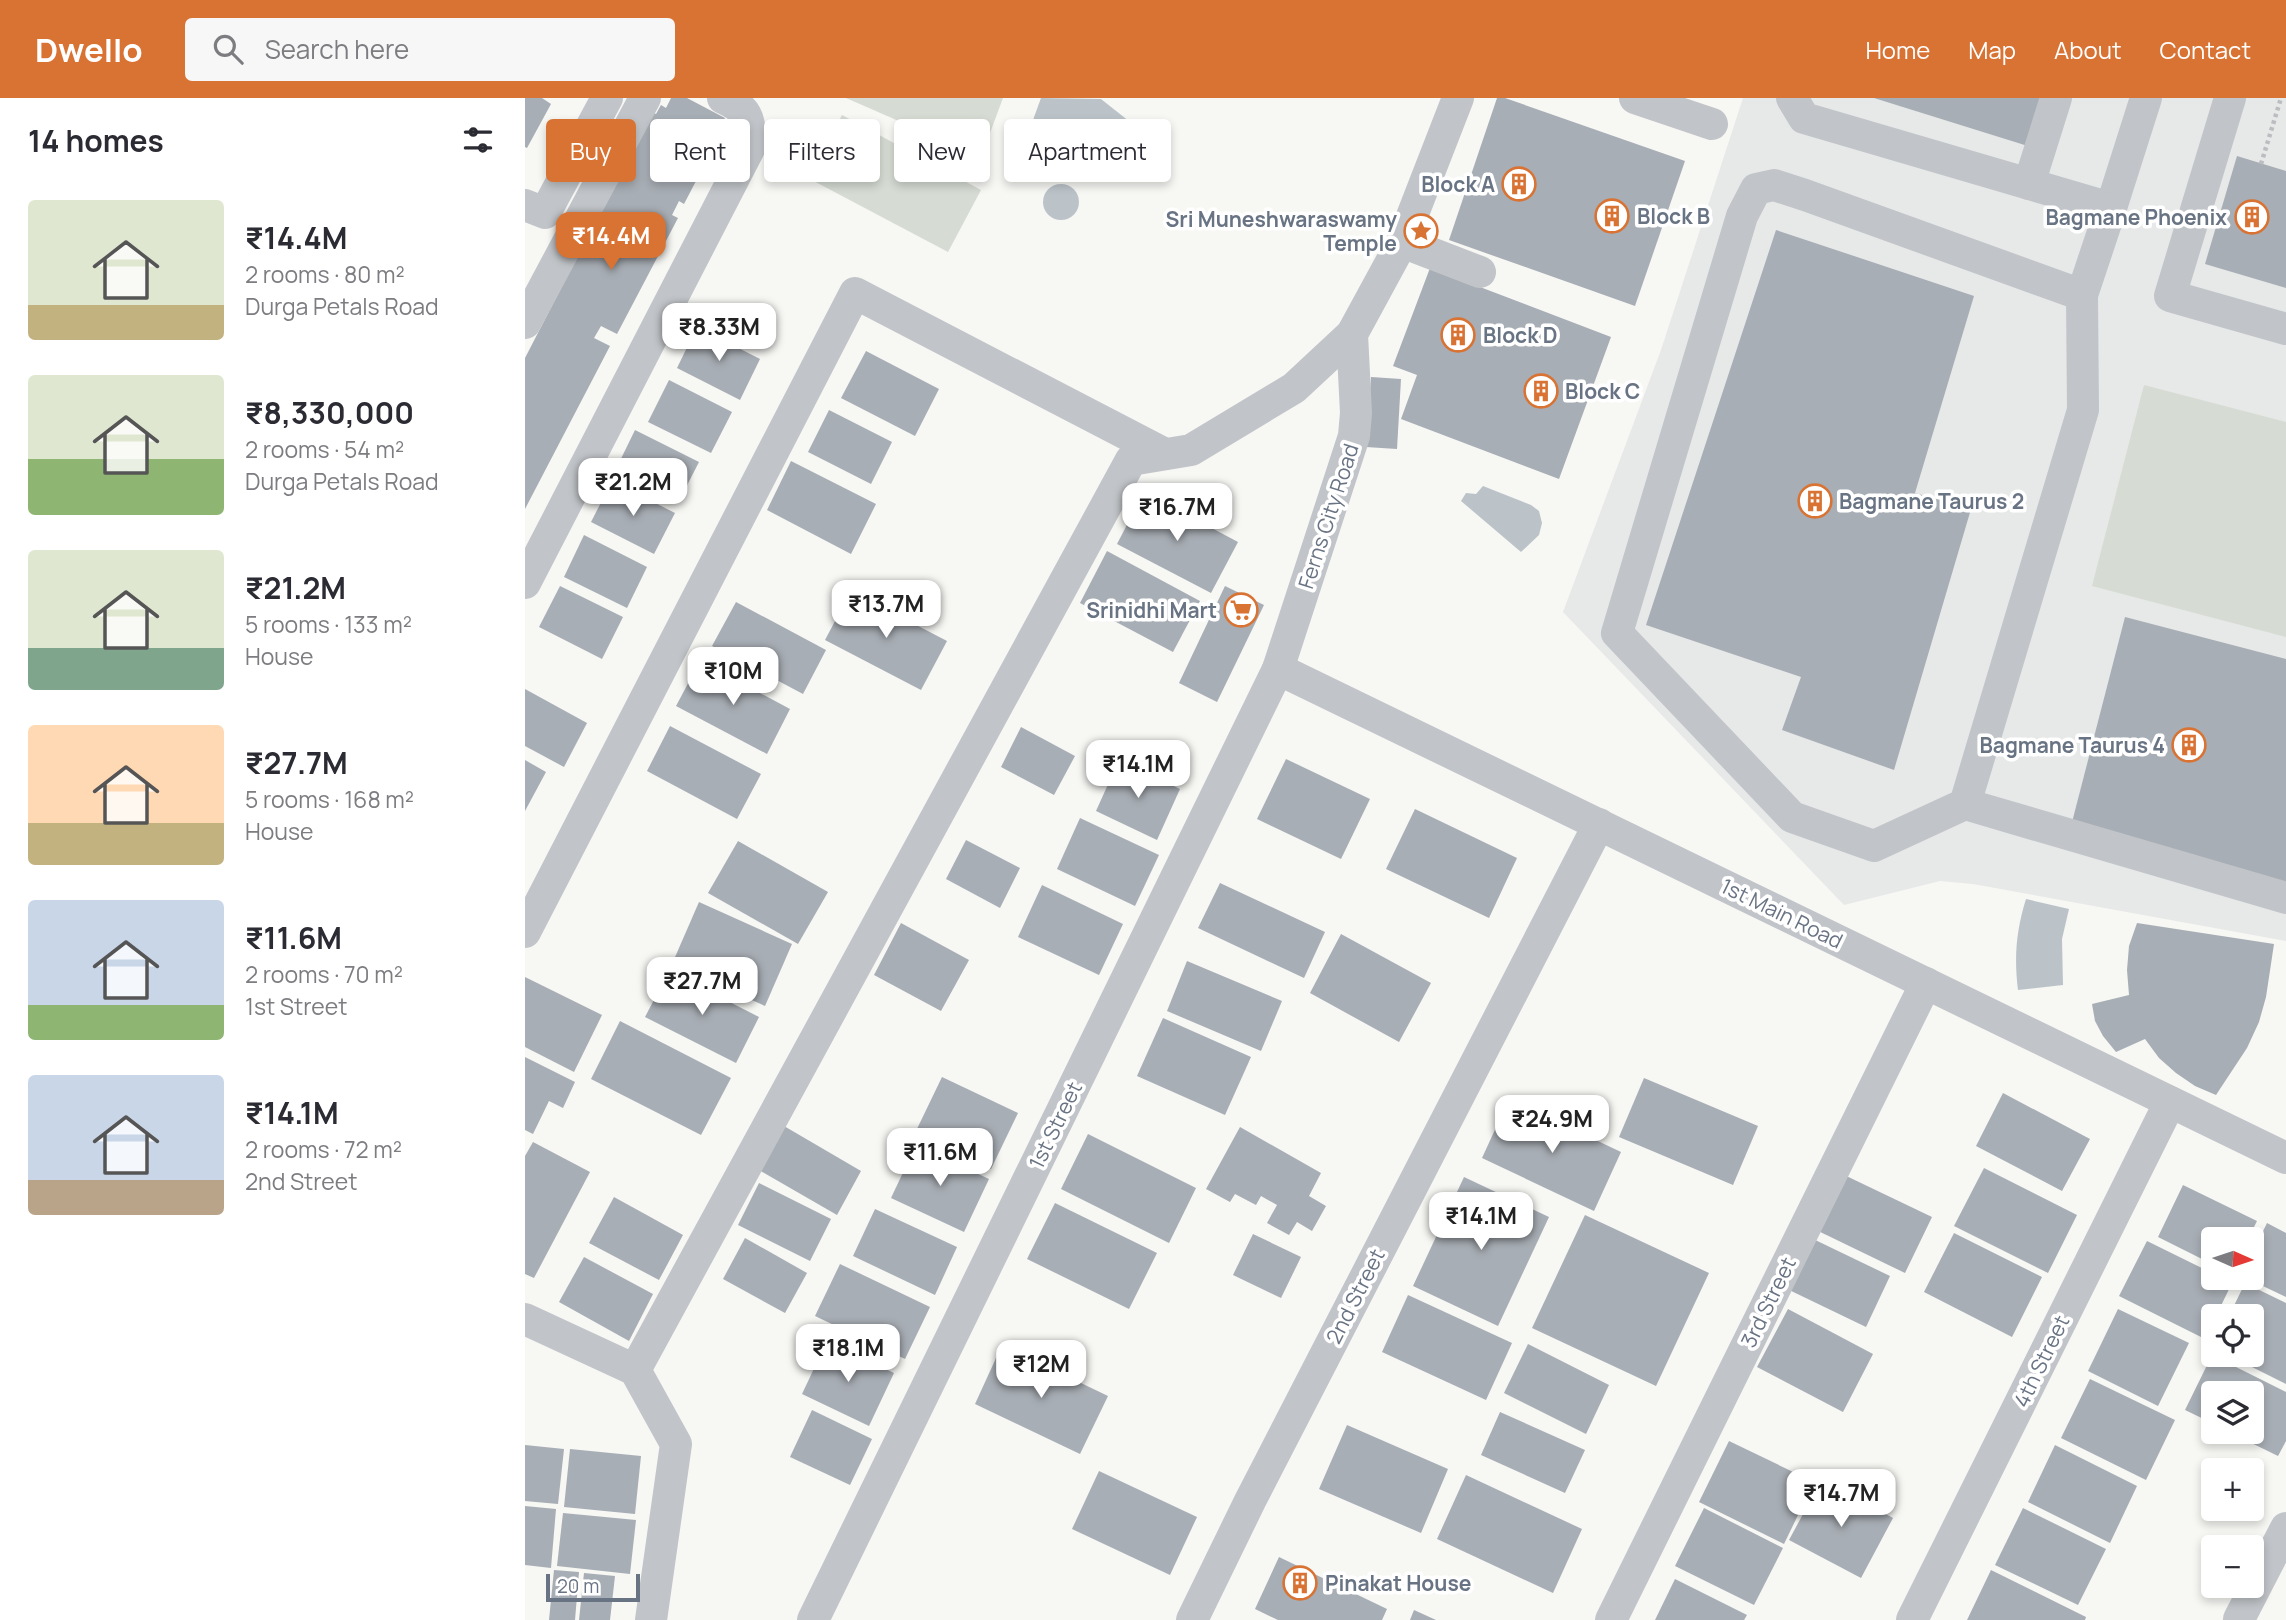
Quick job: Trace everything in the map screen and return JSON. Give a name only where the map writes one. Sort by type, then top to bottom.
[{"type":"street","points":[[525,205],[545,213],[607,98]]},
{"type":"street","points":[[525,323],[645,98]]},
{"type":"street","points":[[525,583],[751,145],[749,121],[739,106],[723,98]]},
{"type":"street","points":[[635,1370],[1131,460],[1191,450],[1293,388],[1352,334],[1402,242],[1458,98]]},
{"type":"street","points":[[1635,98],[1712,124]]},
{"type":"street","points":[[1792,98],[1804,118],[2111,208]]},
{"type":"street","points":[[2029,184],[2056,98]]},
{"type":"street","points":[[1965,804],[2083,410],[2082,295],[2146,98]]},
{"type":"street","points":[[2230,98],[2170,296],[2286,329]]},
{"type":"street","points":[[2082,295],[1805,195],[1774,185],[1756,189],[1742,216],[1618,633],[1792,817],[1874,846],[1965,804],[2286,898]]},
{"type":"street","points":[[1402,242],[1480,272]]},
{"type":"street","points":[[525,932],[855,293],[1165,454]]},
{"type":"street","name":"Ferns City Road","points":[[1278,669],[1354,436],[1356,413],[1352,334]]},
{"type":"street","name":"1st Main Road","points":[[1278,669],[2286,1158]]},
{"type":"street","name":"1st Street","points":[[813,1620],[1278,669]]},
{"type":"street","name":"2nd Street","points":[[1192,1620],[1250,1501],[1598,824]]},
{"type":"street","name":"3rd Street","points":[[1611,1620],[1926,984]]},
{"type":"street","name":"4th Street","points":[[1912,1620],[2170,1102]]},
{"type":"street","points":[[525,1319],[635,1370],[676,1444],[651,1620]]},
{"type":"street","points":[[2239,1619],[2286,1528]]},
{"type":"path","points":[[2261,164],[2281,98]]},
{"type":"shaded area","points":[[846,98],[1003,98],[990,133],[990,119],[894,119]]},
{"type":"shaded area","points":[[1041,98],[1101,99],[1126,119],[1033,119]]},
{"type":"shaded area","points":[[1743,98],[2286,98],[2286,941],[1973,884],[1940,881],[1844,905],[1563,612],[1661,350]]},
{"type":"shaded area","points":[[880,136],[894,143],[894,182],[966,182],[981,190],[948,252],[816,182],[880,182]]},
{"type":"shaded area","points":[[1061,184],[1073,190],[1079,202],[1073,214],[1061,220],[1049,214],[1043,202],[1049,190]]},
{"type":"shaded area","points":[[2144,385],[2286,422],[2286,637],[2092,586]]},
{"type":"shaded area","points":[[1483,486],[1531,505],[1539,511],[1542,523],[1539,535],[1521,552],[1461,501],[1466,493],[1476,494]]},
{"type":"shaded area","points":[[2026,899],[2069,909],[2062,939],[2063,985],[2018,990],[2017,944]]},
{"type":"building","points":[[525,98],[542,98],[551,104],[527,148],[525,147]]},
{"type":"building","points":[[671,98],[687,98],[725,118],[650,119],[650,182],[695,182],[684,204],[679,201],[672,215],[678,218],[617,334],[601,326],[594,338],[610,346],[525,509],[525,358],[616,182],[636,182],[636,143],[652,112],[656,114],[661,105],[666,108]]},
{"type":"building","points":[[1497,98],[1505,98],[1685,161],[1635,306],[1449,240]]},
{"type":"building","points":[[1874,98],[2045,98],[2031,147]]},
{"type":"building","name":"Bagmane Phoenix","points":[[2237,156],[2286,171],[2286,288],[2205,264]]},
{"type":"building","name":"Bagmane Taurus 2","points":[[1776,230],[1974,296],[1915,493],[1971,509],[1894,770],[1782,730],[1801,677],[1646,625]]},
{"type":"building","points":[[1430,268],[1611,337],[1559,479],[1401,419],[1417,375],[1393,366]]},
{"type":"building","points":[[697,327],[760,359],[740,400],[677,368]]},
{"type":"building","points":[[866,351],[939,389],[915,436],[841,398]]},
{"type":"building","points":[[1371,377],[1401,379],[1397,449],[1366,447]]},
{"type":"building","points":[[669,380],[732,412],[711,453],[648,422]]},
{"type":"building","points":[[829,410],[892,442],[871,484],[808,452]]},
{"type":"building","points":[[635,430],[699,462],[678,503],[615,471]]},
{"type":"building","points":[[791,461],[876,504],[851,554],[767,510]]},
{"type":"building","points":[[612,481],[675,513],[654,554],[591,522]]},
{"type":"building","points":[[1144,492],[1238,542],[1211,593],[1117,544]]},
{"type":"building","points":[[584,535],[647,567],[627,608],[564,577]]},
{"type":"building","points":[[1107,551],[1200,601],[1173,652],[1080,603]]},
{"type":"building","points":[[560,586],[623,617],[602,659],[539,627]]},
{"type":"building","points":[[1225,586],[1264,605],[1217,702],[1179,683]]},
{"type":"building","points":[[851,591],[947,641],[921,690],[825,640]]},
{"type":"building","points":[[736,602],[826,650],[803,694],[712,646]]},
{"type":"building","name":"Bagmane Taurus 4","points":[[2125,617],[2286,659],[2286,887],[2070,830]]},
{"type":"building","points":[[700,661],[790,709],[767,754],[676,706]]},
{"type":"building","points":[[525,689],[587,723],[564,767],[525,746]]},
{"type":"building","points":[[670,726],[761,774],[737,819],[647,771]]},
{"type":"building","points":[[1021,727],[1075,756],[1054,795],[1001,767]]},
{"type":"building","points":[[1286,759],[1370,799],[1341,859],[1257,819]]},
{"type":"building","points":[[525,760],[546,772],[525,811]]},
{"type":"building","points":[[1119,760],[1180,789],[1157,840],[1096,811]]},
{"type":"building","points":[[1415,809],[1517,858],[1489,918],[1386,869]]},
{"type":"building","points":[[1080,818],[1159,855],[1135,906],[1057,869]]},
{"type":"building","points":[[966,840],[1020,868],[1000,908],[946,879]]},
{"type":"building","points":[[738,841],[828,892],[798,944],[708,893]]},
{"type":"building","points":[[1220,883],[1325,932],[1304,978],[1198,928]]},
{"type":"building","points":[[1042,885],[1123,924],[1099,975],[1018,937]]},
{"type":"building","points":[[699,902],[792,944],[765,1006],[672,964]]},
{"type":"building","points":[[901,923],[969,960],[941,1011],[874,975]]},
{"type":"building","points":[[2137,923],[2274,944],[2266,997],[2259,1022],[2247,1048],[2216,1095],[2195,1086],[2176,1073],[2159,1058],[2145,1039],[2116,1052],[2095,1021],[2092,1004],[2129,995],[2129,946]]},
{"type":"building","points":[[1341,934],[1431,983],[1399,1042],[1310,993]]},
{"type":"building","points":[[1187,961],[1282,1001],[1261,1051],[1167,1011]]},
{"type":"building","points":[[669,971],[759,1017],[736,1063],[645,1017]]},
{"type":"building","points":[[525,977],[602,1015],[574,1072],[525,1047]]},
{"type":"building","points":[[1163,1018],[1251,1057],[1225,1115],[1137,1076]]},
{"type":"building","points":[[620,1021],[731,1078],[701,1135],[591,1079]]},
{"type":"building","points":[[525,1057],[575,1082],[563,1108],[549,1101],[533,1134],[525,1130]]},
{"type":"building","points":[[942,1077],[1018,1113],[991,1169],[915,1133]]},
{"type":"building","points":[[1644,1078],[1758,1126],[1733,1185],[1619,1137]]},
{"type":"building","points":[[2003,1093],[2090,1139],[2062,1191],[1976,1146]]},
{"type":"building","points":[[1509,1099],[1621,1152],[1594,1211],[1482,1158]]},
{"type":"building","points":[[784,1126],[861,1171],[837,1215],[759,1170]]},
{"type":"building","points":[[1240,1127],[1321,1173],[1309,1196],[1326,1206],[1312,1231],[1297,1222],[1289,1235],[1267,1223],[1277,1205],[1261,1196],[1256,1205],[1235,1194],[1230,1202],[1206,1189]]},
{"type":"building","points":[[1088,1134],[1196,1188],[1169,1243],[1061,1189]]},
{"type":"building","points":[[533,1142],[590,1172],[534,1278],[525,1274],[525,1156]]},
{"type":"building","points":[[916,1145],[989,1179],[964,1232],[891,1198]]},
{"type":"building","points":[[1984,1168],[2077,1215],[2048,1273],[1954,1226]]},
{"type":"building","points":[[1838,1172],[1932,1217],[1905,1273],[1812,1228]]},
{"type":"building","points":[[1464,1177],[1549,1217],[1498,1326],[1413,1286]]},
{"type":"building","points":[[759,1183],[831,1219],[810,1261],[738,1225]]},
{"type":"building","points":[[2183,1185],[2257,1221],[2254,1227],[2201,1227],[2201,1258],[2158,1237]]},
{"type":"building","points":[[614,1197],[683,1235],[659,1280],[589,1243]]},
{"type":"building","points":[[1055,1203],[1157,1253],[1129,1309],[1027,1259]]},
{"type":"building","points":[[875,1209],[957,1247],[935,1295],[853,1256]]},
{"type":"building","points":[[1585,1215],[1709,1273],[1656,1386],[1532,1328]]},
{"type":"building","points":[[2267,1223],[2286,1233],[2286,1297],[2265,1287]]},
{"type":"building","points":[[1954,1233],[2042,1277],[2012,1337],[1924,1292]]},
{"type":"building","points":[[1253,1234],[1301,1257],[1281,1298],[1233,1275]]},
{"type":"building","points":[[1809,1237],[1890,1276],[1866,1327],[1785,1288]]},
{"type":"building","points":[[745,1238],[807,1273],[785,1313],[723,1279]]},
{"type":"building","points":[[2147,1241],[2201,1268],[2201,1290],[2229,1290],[2222,1304],[2201,1304],[2201,1337],[2119,1296]]},
{"type":"building","points":[[584,1257],[653,1294],[629,1341],[559,1302]]},
{"type":"building","points":[[840,1264],[930,1307],[905,1359],[815,1316]]},
{"type":"building","points":[[2242,1290],[2259,1290],[2286,1303],[2286,1384],[2252,1367],[2264,1367],[2264,1304],[2235,1304]]},
{"type":"building","points":[[1408,1295],[1512,1343],[1486,1400],[1382,1352]]},
{"type":"building","points":[[1788,1309],[1873,1354],[1843,1412],[1757,1367]]},
{"type":"building","points":[[2118,1309],[2189,1343],[2158,1406],[2088,1371]]},
{"type":"building","points":[[827,1341],[894,1373],[869,1426],[802,1394]]},
{"type":"building","points":[[1528,1344],[1609,1385],[1586,1434],[1504,1393]]},
{"type":"building","points":[[1002,1345],[1108,1396],[1080,1454],[975,1404]]},
{"type":"building","points":[[2206,1367],[2236,1367],[2264,1381],[2201,1381],[2201,1418],[2185,1410]]},
{"type":"building","points":[[2090,1379],[2175,1420],[2146,1480],[2061,1438]]},
{"type":"building","points":[[2264,1381],[2286,1392],[2286,1441],[2278,1456],[2254,1444],[2264,1444]]},
{"type":"building","points":[[812,1410],[872,1439],[850,1485],[790,1457]]},
{"type":"building","points":[[1500,1412],[1585,1450],[1565,1493],[1481,1455]]},
{"type":"building","points":[[1347,1425],[1448,1469],[1421,1533],[1319,1489]]},
{"type":"building","points":[[1729,1441],[1814,1482],[1784,1544],[1699,1502]]},
{"type":"building","points":[[525,1445],[564,1449],[558,1504],[525,1501]]},
{"type":"building","points":[[2055,1445],[2137,1486],[2110,1543],[2028,1502]]},
{"type":"building","points":[[570,1449],[641,1456],[635,1514],[564,1507]]},
{"type":"building","points":[[1099,1471],[1197,1517],[1170,1575],[1072,1529]]},
{"type":"building","points":[[1466,1475],[1582,1529],[1553,1593],[1437,1539]]},
{"type":"building","points":[[1822,1479],[1893,1518],[1861,1578],[1789,1540]]},
{"type":"building","points":[[525,1506],[556,1509],[551,1568],[525,1565]]},
{"type":"building","points":[[1704,1508],[1783,1548],[1754,1605],[1675,1566]]},
{"type":"building","points":[[2023,1508],[2106,1549],[2078,1605],[1995,1565]]},
{"type":"building","points":[[563,1513],[636,1520],[630,1574],[557,1566]]},
{"type":"building","name":"Pinakat House","points":[[1279,1557],[1387,1609],[1382,1620],[1278,1620],[1255,1609]]},
{"type":"building","points":[[554,1570],[579,1572],[575,1620],[549,1620]]},
{"type":"building","points":[[1991,1570],[2086,1617],[2085,1620],[1967,1620]]},
{"type":"building","points":[[584,1573],[615,1576],[610,1620],[579,1620]]},
{"type":"building","points":[[1675,1579],[1747,1615],[1744,1620],[1655,1620]]},
{"type":"building","points":[[1414,1610],[1436,1620],[1410,1620]]},
{"type":"place","name":"Block A","points":[[1519,184]]},
{"type":"place","name":"Block B","points":[[1612,216]]},
{"type":"place","name":"Bagmane Phoenix","points":[[2252,217]]},
{"type":"place","name":"Sri Muneshwaraswamy Temple","points":[[1421,231]]},
{"type":"place","name":"Block D","points":[[1458,335]]},
{"type":"place","name":"Block C","points":[[1541,391]]},
{"type":"place","name":"Bagmane Taurus 2","points":[[1815,501]]},
{"type":"place","name":"Srinidhi Mart","points":[[1241,610]]},
{"type":"place","name":"Bagmane Taurus 4","points":[[2189,745]]},
{"type":"place","name":"Pinakat House","points":[[1300,1583]]}]
